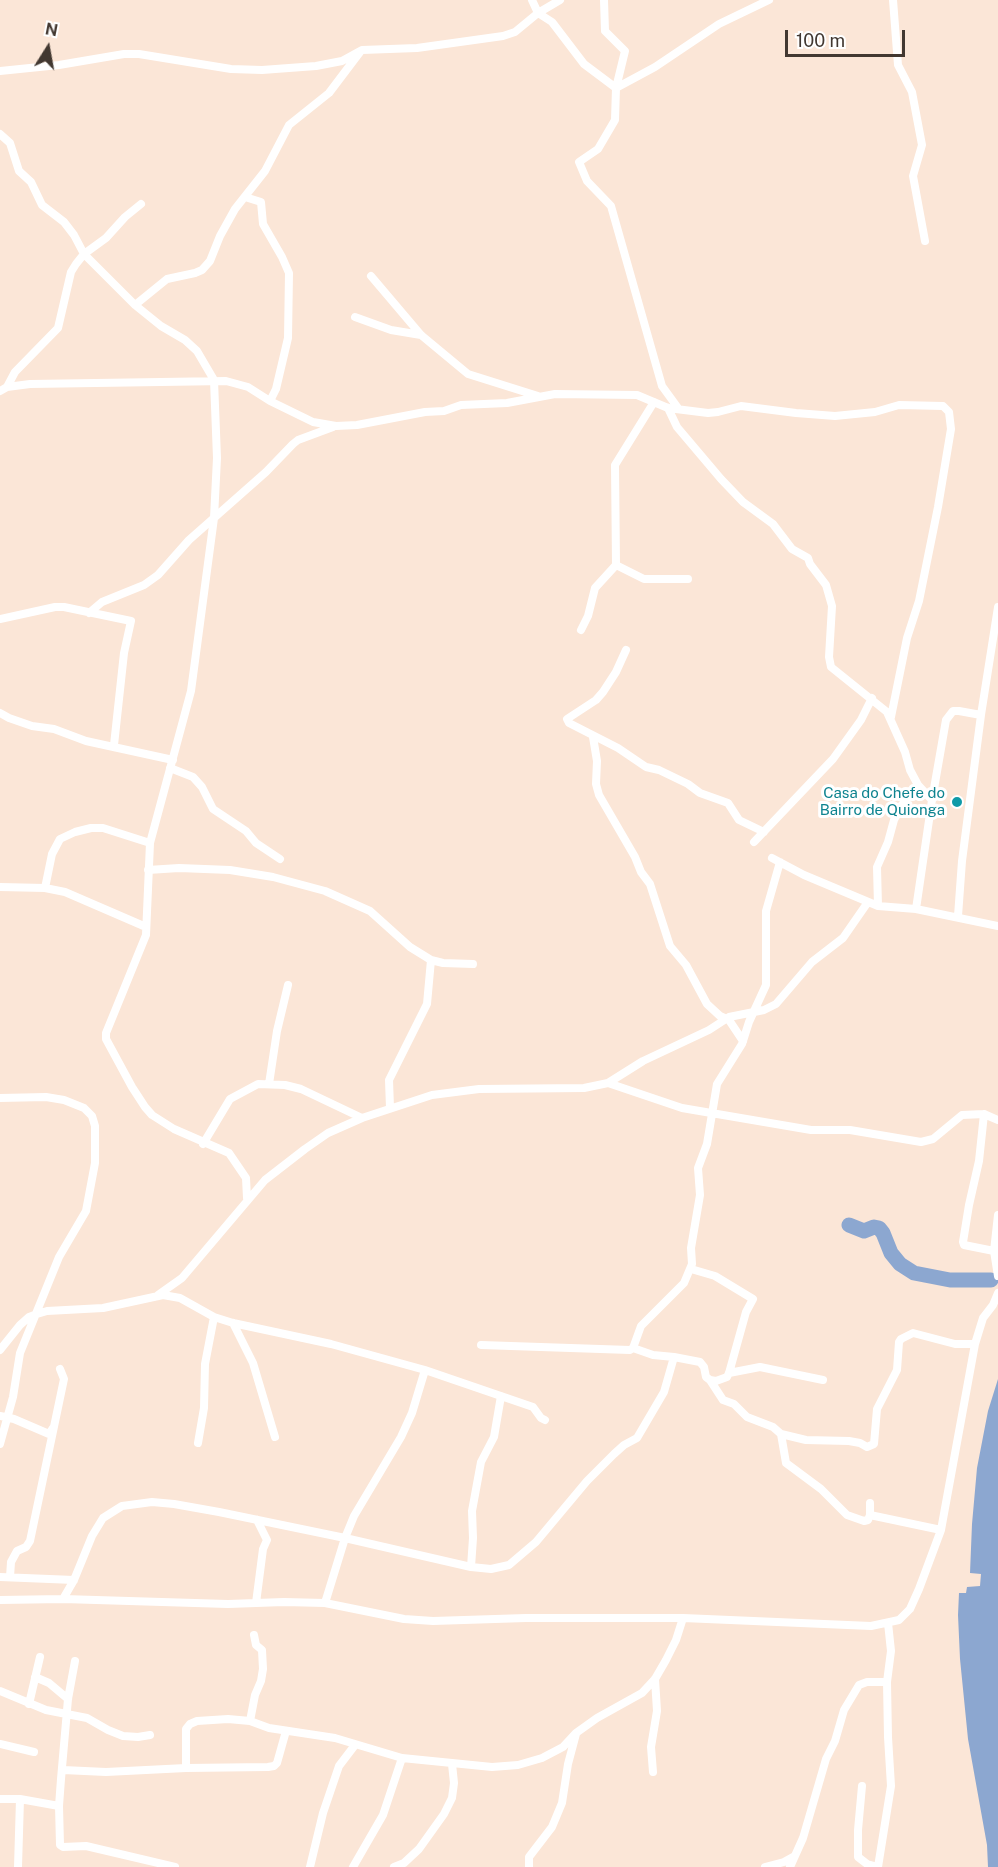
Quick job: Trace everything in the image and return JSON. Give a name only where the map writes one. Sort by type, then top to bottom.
[{"type":"street","points":[[532,0],[538,14],[552,22],[584,64],[616,88]]},
{"type":"street","points":[[0,71],[59,65],[124,54],[139,54],[221,68],[286,69],[342,61],[362,50],[417,48],[489,39],[515,32],[560,0]]},
{"type":"street","points":[[604,0],[605,31],[625,51],[616,88],[615,120],[598,148],[579,162],[587,181],[611,206],[662,386],[678,408]]},
{"type":"street","points":[[616,88],[655,68],[719,24],[769,0]]},
{"type":"street","points":[[893,0],[898,64],[912,93],[922,145],[913,176],[925,241]]},
{"type":"street","points":[[135,305],[166,279],[202,270],[210,261],[235,209],[265,171],[289,125],[329,93],[362,50]]},
{"type":"street","points":[[0,134],[12,147],[19,171],[30,182],[42,205],[64,222],[74,234],[84,254],[135,305],[161,326],[185,340],[196,351],[214,380],[216,458],[214,518],[191,691],[150,843],[146,927],[141,950],[106,1029],[106,1039],[132,1087],[152,1115],[203,1144],[229,1153],[238,1163],[246,1179],[247,1198]]},
{"type":"street","points":[[245,196],[261,202],[263,224],[289,273],[288,339],[276,389],[270,401]]},
{"type":"street","points":[[4,389],[15,372],[58,328],[71,272],[84,254],[106,238],[125,217],[141,204]]},
{"type":"street","points":[[372,276],[421,335],[468,374],[538,396]]},
{"type":"street","points":[[355,317],[391,330],[421,335]]},
{"type":"street","points":[[4,389],[30,384],[226,381],[248,387],[270,401],[313,422],[336,426],[357,425],[425,412],[444,411],[461,405],[512,402],[555,394],[626,394],[643,397],[668,408],[708,413],[746,406],[796,414],[835,416],[875,412],[899,405],[943,406],[949,412],[951,429],[938,507],[919,601],[907,638],[891,717]]},
{"type":"street","points":[[580,630],[588,616],[595,588],[616,565],[615,465],[654,402]]},
{"type":"street","points":[[668,408],[677,427],[743,502],[773,524],[794,550],[808,558],[826,585],[832,606],[829,657],[831,667],[872,698],[891,717],[910,770],[918,785],[932,800]]},
{"type":"street","points":[[89,613],[102,602],[144,585],[158,575],[189,540],[267,472],[298,440],[336,426]]},
{"type":"street","points":[[616,565],[644,579],[688,579]]},
{"type":"street","points":[[0,619],[64,607],[131,622],[124,653],[114,745]]},
{"type":"street","points":[[957,916],[981,715],[998,607]]},
{"type":"street","points":[[626,650],[603,692],[596,700],[567,719],[569,723],[618,748],[646,767],[659,770],[688,784],[700,793],[728,802],[739,820],[764,832]]},
{"type":"street","points":[[754,842],[833,759],[861,720],[872,698]]},
{"type":"street","points":[[916,909],[932,800],[948,715],[953,711],[958,711],[981,715]]},
{"type":"street","points":[[0,713],[32,726],[54,729],[72,737],[114,745],[171,764],[193,777],[213,809],[246,831],[256,843],[280,860]]},
{"type":"street","points":[[593,737],[597,761],[596,784],[599,795],[635,856],[641,872],[650,884],[669,946],[686,964],[707,1004],[720,1016],[727,1018],[743,1041]]},
{"type":"street","points":[[878,906],[877,867],[888,842],[894,820],[918,785]]},
{"type":"street","points":[[45,888],[52,854],[60,839],[75,832],[103,828],[150,843]]},
{"type":"street","points":[[633,1348],[641,1326],[675,1294],[691,1269],[691,1248],[700,1195],[698,1168],[707,1144],[719,1078],[743,1041],[766,985],[766,911],[776,860],[804,875],[878,906],[916,909],[998,926]]},
{"type":"street","points":[[148,870],[187,868],[230,870],[273,877],[325,891],[370,911],[410,947],[431,960],[443,963],[472,964]]},
{"type":"street","points":[[0,887],[45,888],[66,892],[146,927]]},
{"type":"street","points":[[158,1295],[182,1278],[247,1198],[265,1180],[328,1133],[362,1118],[432,1095],[479,1089],[584,1088],[608,1083],[643,1061],[709,1030],[727,1018],[755,1012],[776,1004],[806,968],[843,938],[868,902]]},
{"type":"street","points":[[390,1108],[389,1080],[427,1004],[431,960]]},
{"type":"street","points":[[269,1084],[277,1031],[288,985]]},
{"type":"street","points":[[608,1083],[682,1108],[810,1130],[850,1130],[921,1142],[933,1139],[962,1115],[984,1114],[998,1120]]},
{"type":"street","points":[[203,1144],[230,1099],[258,1084],[301,1089],[362,1118]]},
{"type":"street","points":[[0,1098],[36,1097],[64,1100],[84,1108],[92,1116],[95,1126],[95,1163],[86,1211],[59,1257],[20,1353],[4,1416],[0,1444]]},
{"type":"street","points":[[984,1114],[979,1161],[963,1242],[964,1245],[993,1251]]},
{"type":"street","points":[[997,1271],[993,1251],[998,1215]]},
{"type":"street","points":[[691,1269],[715,1276],[753,1299],[746,1312],[729,1373],[723,1380],[710,1380]]},
{"type":"street","points":[[0,1600],[63,1599],[228,1604],[325,1603],[418,1621],[683,1618],[871,1626],[899,1620],[910,1609],[941,1530],[975,1344],[983,1318],[993,1305],[998,1293]]},
{"type":"street","points":[[0,1350],[20,1324],[37,1314],[47,1311],[103,1308],[158,1295],[180,1298],[214,1317],[233,1323],[331,1344],[425,1370],[533,1407],[545,1420]]},
{"type":"street","points":[[198,1443],[204,1408],[205,1364],[214,1317]]},
{"type":"street","points":[[233,1323],[253,1363],[276,1437]]},
{"type":"street","points":[[481,1346],[630,1350],[633,1348],[653,1355],[703,1364],[704,1374],[723,1400],[734,1404],[743,1415],[773,1427],[781,1434],[814,1440],[849,1441],[867,1447],[874,1444],[877,1409],[897,1370],[901,1340],[913,1333],[956,1344],[975,1344]]},
{"type":"street","points":[[63,1599],[74,1580],[98,1523],[122,1506],[152,1502],[257,1520],[471,1567],[491,1569],[509,1565],[536,1542],[587,1481],[614,1454],[637,1438],[664,1392],[674,1357]]},
{"type":"street","points":[[729,1373],[760,1367],[823,1380]]},
{"type":"street","points":[[10,1577],[11,1562],[17,1551],[26,1547],[30,1541],[64,1379],[60,1369]]},
{"type":"street","points":[[325,1603],[354,1516],[401,1437],[412,1413],[425,1370]]},
{"type":"street","points":[[471,1567],[472,1511],[481,1462],[494,1437],[501,1396]]},
{"type":"street","points":[[4,1416],[49,1434],[55,1425]]},
{"type":"street","points":[[781,1434],[786,1463],[821,1489],[847,1515],[864,1521],[870,1515],[870,1503]]},
{"type":"street","points":[[870,1515],[941,1530]]},
{"type":"street","points":[[256,1603],[263,1549],[267,1540],[257,1520]]},
{"type":"street","points":[[0,1578],[74,1580]]},
{"type":"street","points":[[186,1768],[186,1729],[190,1724],[197,1721],[228,1719],[250,1721],[286,1731],[335,1738],[402,1758],[492,1767],[518,1765],[542,1758],[562,1747],[576,1733],[597,1718],[642,1693],[655,1679],[676,1640],[683,1618]]},
{"type":"street","points":[[862,1786],[858,1857],[867,1864],[878,1867],[891,1786],[887,1682],[891,1651],[888,1623]]},
{"type":"street","points":[[250,1721],[263,1669],[262,1650],[256,1645],[254,1635]]},
{"type":"street","points":[[29,1704],[40,1657]]},
{"type":"street","points":[[75,1661],[68,1699],[59,1806],[60,1845],[63,1847],[86,1846],[175,1867]]},
{"type":"street","points":[[35,1677],[49,1683],[68,1699]]},
{"type":"street","points":[[653,1772],[651,1747],[657,1711],[655,1679]]},
{"type":"street","points":[[790,1867],[804,1838],[825,1759],[835,1741],[844,1710],[860,1685],[867,1682],[887,1682]]},
{"type":"street","points":[[0,1691],[46,1710],[87,1718],[123,1736],[150,1735]]},
{"type":"street","points":[[63,1770],[106,1772],[274,1766],[286,1731]]},
{"type":"street","points":[[529,1867],[529,1857],[552,1827],[562,1803],[576,1733]]},
{"type":"street","points":[[0,1744],[34,1752]]},
{"type":"street","points":[[310,1867],[323,1813],[339,1766],[355,1745]]},
{"type":"street","points":[[353,1867],[383,1815],[402,1758]]},
{"type":"street","points":[[394,1867],[404,1863],[419,1849],[444,1814],[452,1798],[454,1783],[452,1764]]},
{"type":"street","points":[[0,1799],[20,1799],[59,1806]]},
{"type":"street","points":[[18,1867],[20,1799]]},
{"type":"street","points":[[765,1867],[794,1857]]},
{"type":"water","points":[[998,1379],[998,1867],[988,1867],[987,1845],[968,1739],[958,1615],[959,1593],[966,1593],[967,1587],[980,1586],[981,1574],[970,1573],[972,1524],[977,1468],[988,1411]]},
{"type":"waterway","points":[[849,1225],[864,1231],[874,1227],[879,1228],[891,1253],[900,1264],[914,1273],[950,1280],[991,1280]]},
{"type":"place","name":"Casa do Chefe do Bairro de Quionga","points":[[957,802]]}]
